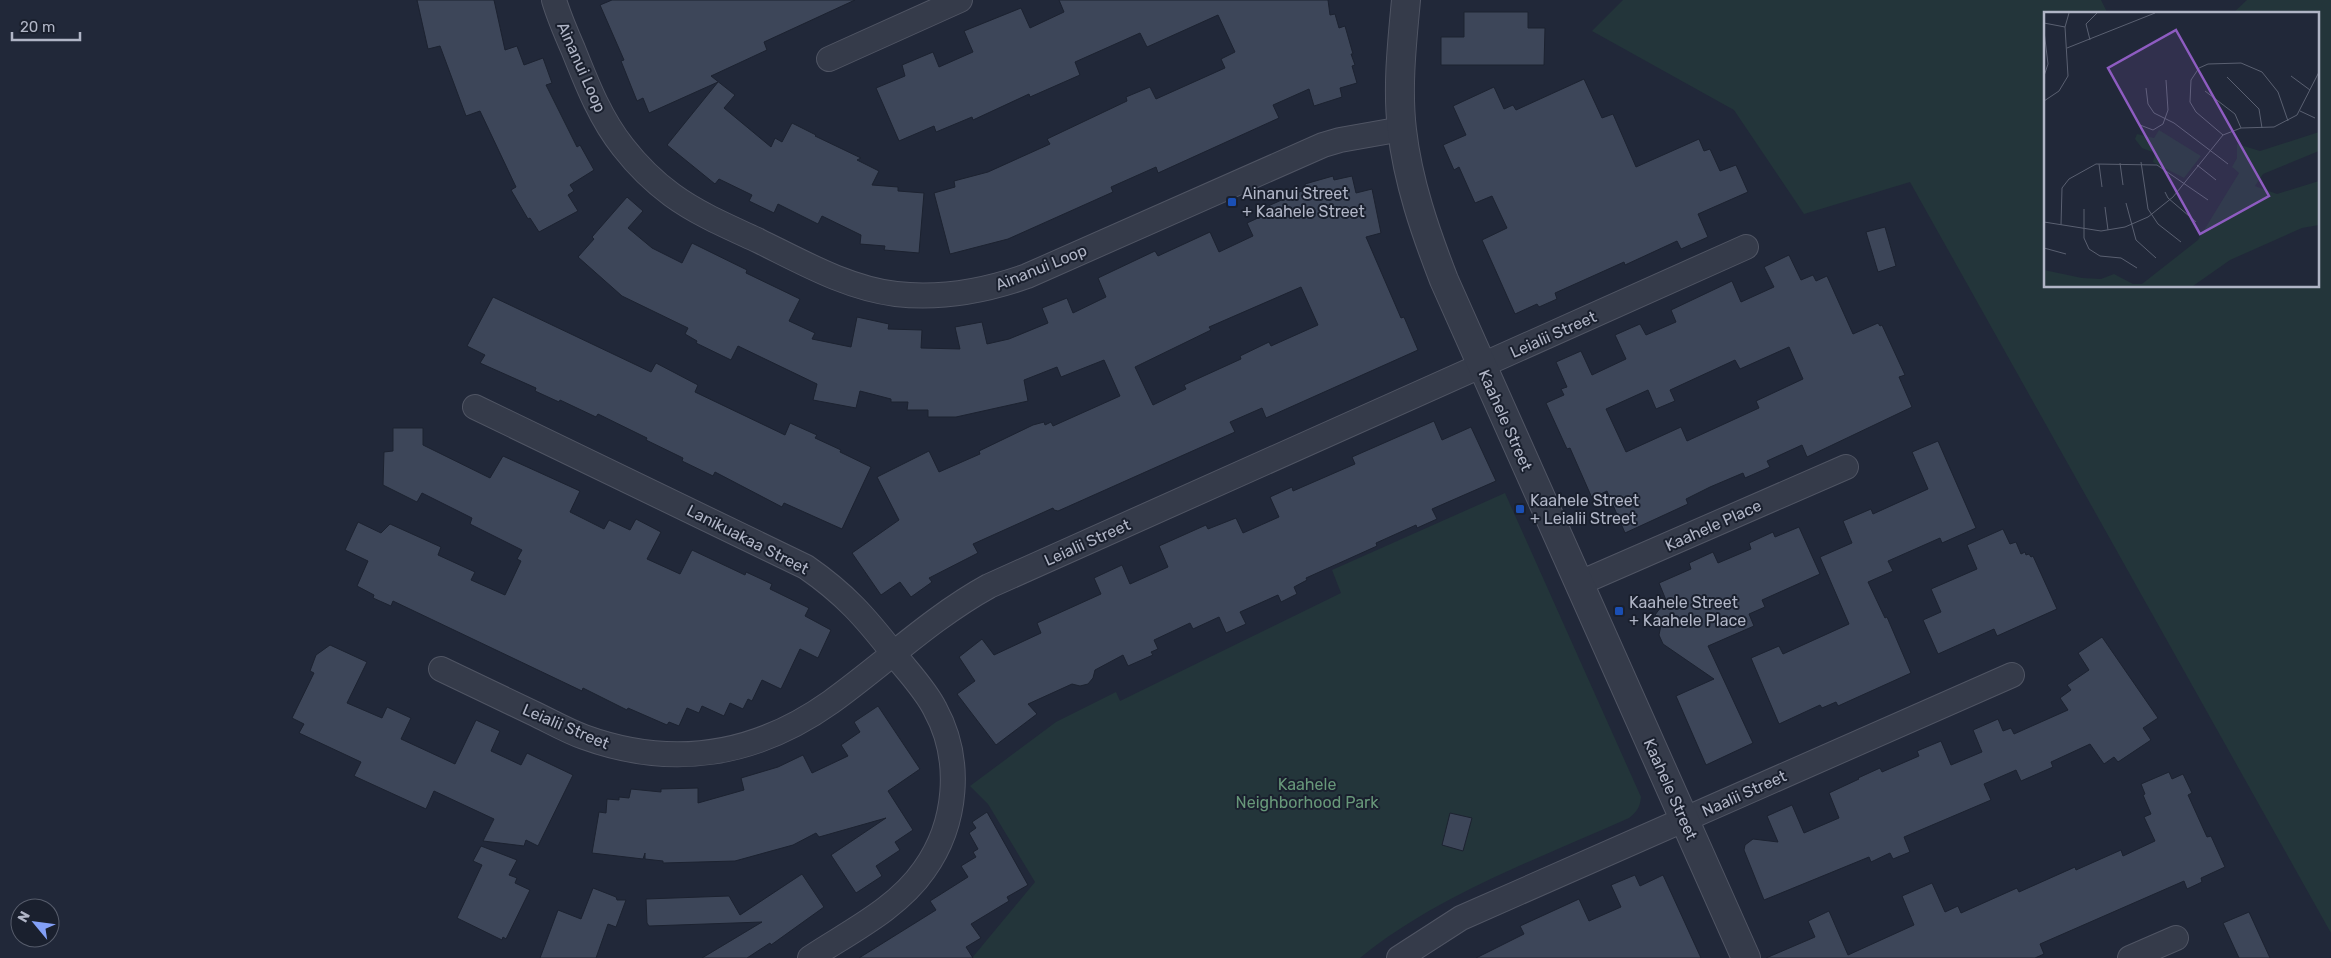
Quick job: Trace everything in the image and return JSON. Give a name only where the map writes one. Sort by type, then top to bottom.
[{"type":"street","name":"Ainanui Loop","points":[[554,0],[591,95],[623,147],[654,181],[684,203],[709,217],[811,267],[855,284],[896,294],[947,295],[1001,285],[1026,276],[1323,145],[1340,140],[1402,130]]},
{"type":"street","points":[[829,59],[960,0]]},
{"type":"street","name":"Kaahele Street","points":[[1406,0],[1401,68],[1402,130],[1412,186],[1428,240],[1482,366],[1746,958]]},
{"type":"street","name":"Leialii Street","points":[[441,669],[583,736],[640,752],[682,755],[739,747],[781,732],[831,702],[940,617],[989,586],[1746,247]]},
{"type":"street","name":"Lanikuakaa Street","points":[[475,407],[806,567],[826,580],[858,610],[925,692],[943,727],[952,767],[953,793],[949,816],[936,851],[924,870],[909,888],[886,908],[810,958]]},
{"type":"street","name":"Kaahele Place","points":[[1580,583],[1846,467]]},
{"type":"street","name":"Naalii Street","points":[[1399,958],[1421,942],[1461,918],[2012,675]]},
{"type":"street","points":[[2130,958],[2176,938]]},
{"type":"green space","points":[[1623,0],[2101,0],[2107,12],[2044,12],[2044,288],[2318,288],[2318,12],[2234,12],[2247,0],[2331,0],[2331,933],[1910,182],[1804,214],[1734,110],[1592,31]]},
{"type":"green space","name":"Kaahele Neighborhood Park","points":[[1505,493],[1641,797],[1638,809],[1632,816],[1456,896],[1391,935],[1360,958],[972,958],[1035,882],[988,804],[970,786],[1056,722],[1116,692],[1120,701],[1341,593],[1332,570]]},
{"type":"building","points":[[417,0],[494,0],[505,50],[517,46],[524,65],[543,58],[552,83],[546,85],[577,147],[580,145],[594,170],[570,185],[574,191],[568,195],[578,211],[539,232],[530,218],[528,219],[511,190],[516,187],[480,111],[466,116],[440,46],[428,49]]},
{"type":"building","points":[[612,0],[855,0],[764,42],[767,50],[711,76],[735,95],[724,108],[771,147],[775,138],[782,142],[792,123],[861,158],[857,160],[879,171],[872,185],[898,187],[898,191],[924,193],[919,253],[884,250],[885,246],[860,244],[861,235],[822,216],[818,224],[778,204],[774,213],[749,201],[752,195],[719,179],[715,184],[667,145],[718,82],[649,113],[643,98],[637,101],[621,61],[624,60],[600,5]]},
{"type":"building","points":[[1059,0],[1328,0],[1330,15],[1335,14],[1339,28],[1345,26],[1353,54],[1351,54],[1355,65],[1352,66],[1357,83],[1340,88],[1342,97],[1314,106],[1309,89],[1273,105],[1279,118],[1158,173],[1156,167],[1111,187],[1113,192],[1008,239],[950,254],[934,193],[955,187],[954,181],[988,172],[1050,144],[1047,139],[1127,101],[1126,97],[1150,87],[1156,99],[1225,68],[1221,59],[1235,52],[1218,15],[1147,47],[1140,33],[1075,62],[1080,75],[1030,97],[1029,94],[973,120],[972,117],[936,132],[934,126],[899,141],[876,88],[905,76],[902,65],[933,52],[939,67],[973,52],[964,31],[1021,8],[1030,28],[1064,12]]},
{"type":"building","points":[[1464,12],[1528,12],[1528,28],[1545,28],[1544,65],[1441,65],[1441,37],[1464,37]]},
{"type":"building","points":[[1584,79],[1602,118],[1613,114],[1636,167],[1699,139],[1704,151],[1710,149],[1720,171],[1736,165],[1748,192],[1698,214],[1708,237],[1681,249],[1677,241],[1625,265],[1624,262],[1555,293],[1557,299],[1539,307],[1537,304],[1515,314],[1482,240],[1507,228],[1492,196],[1475,203],[1459,167],[1454,170],[1443,145],[1466,135],[1453,106],[1494,87],[1504,109],[1513,105],[1516,110]]},
{"type":"building","points":[[1333,176],[1334,180],[1352,176],[1356,193],[1372,189],[1381,233],[1366,237],[1401,318],[1404,317],[1418,350],[1266,418],[1262,408],[1230,422],[1235,432],[1058,511],[1053,508],[973,544],[978,553],[929,578],[932,582],[911,597],[900,582],[881,595],[852,553],[899,520],[877,477],[929,451],[939,472],[980,454],[979,451],[1033,425],[1044,422],[1045,425],[1051,422],[1053,426],[1120,396],[1104,360],[1061,377],[1057,367],[1024,380],[1028,401],[956,417],[928,417],[928,410],[907,410],[908,402],[891,402],[891,399],[860,391],[856,408],[813,400],[817,384],[738,346],[731,360],[696,343],[697,341],[685,334],[688,328],[622,296],[578,257],[594,239],[592,237],[627,197],[643,211],[628,228],[652,248],[682,263],[692,243],[747,270],[746,273],[800,299],[789,321],[815,333],[812,339],[851,347],[857,317],[889,324],[888,329],[922,330],[921,348],[960,349],[955,327],[982,322],[987,344],[1009,339],[1048,323],[1042,308],[1067,298],[1073,313],[1106,297],[1098,278],[1155,251],[1158,256],[1210,232],[1219,252],[1253,236],[1247,223],[1269,213],[1266,207],[1306,189],[1305,184]],"holes":[[[1301,287],[1318,325],[1271,346],[1269,342],[1240,356],[1241,359],[1184,385],[1186,389],[1153,405],[1135,367],[1211,330],[1209,327]]]},
{"type":"building","points":[[1885,227],[1896,266],[1878,272],[1866,232]]},
{"type":"building","points":[[1789,255],[1801,280],[1813,275],[1816,281],[1827,276],[1853,334],[1878,323],[1880,326],[1882,325],[1905,375],[1899,377],[1912,407],[1807,457],[1802,445],[1767,461],[1770,467],[1745,478],[1743,473],[1710,487],[1686,499],[1688,504],[1625,533],[1607,491],[1592,498],[1570,448],[1567,449],[1546,403],[1564,395],[1561,389],[1567,387],[1556,362],[1581,351],[1592,375],[1626,359],[1615,335],[1640,324],[1646,335],[1676,322],[1671,310],[1732,281],[1741,302],[1774,287],[1764,267]],"holes":[[[1789,347],[1803,379],[1756,401],[1759,408],[1687,441],[1681,427],[1626,452],[1606,409],[1648,390],[1656,409],[1675,401],[1670,390],[1735,360],[1740,369]]]},
{"type":"building","points":[[493,297],[651,372],[656,363],[698,385],[695,392],[785,435],[790,423],[817,435],[815,438],[871,467],[842,529],[784,503],[782,507],[715,472],[713,476],[682,461],[683,458],[646,440],[647,438],[598,414],[596,417],[560,400],[559,402],[535,391],[536,388],[480,363],[485,355],[467,346]]},
{"type":"building","points":[[1434,421],[1442,440],[1471,427],[1496,481],[1432,509],[1437,519],[1417,528],[1416,525],[1376,543],[1377,546],[1306,578],[1307,580],[1294,587],[1297,594],[1281,602],[1278,595],[1240,612],[1246,624],[1226,633],[1219,617],[1193,629],[1190,623],[1154,640],[1158,649],[1151,652],[1153,655],[1128,666],[1123,655],[1095,670],[1093,678],[1088,684],[1080,686],[1072,684],[1028,704],[1037,714],[996,745],[957,694],[975,681],[959,657],[982,639],[994,655],[1041,633],[1037,623],[1101,594],[1094,578],[1122,565],[1130,584],[1168,567],[1159,546],[1206,525],[1208,529],[1236,518],[1243,533],[1279,517],[1270,497],[1292,487],[1293,491],[1355,464],[1352,457]]},
{"type":"building","points":[[393,428],[423,428],[423,445],[490,478],[503,456],[580,491],[570,512],[604,529],[609,520],[630,530],[636,519],[661,532],[647,559],[680,574],[692,550],[745,575],[746,572],[772,584],[770,589],[809,608],[805,616],[831,630],[818,658],[800,649],[781,689],[762,680],[752,701],[748,699],[743,709],[730,703],[724,716],[702,706],[699,713],[687,708],[679,726],[669,722],[667,725],[628,708],[627,710],[583,688],[582,691],[393,601],[391,606],[373,598],[374,595],[357,586],[368,561],[345,550],[358,522],[381,533],[390,524],[441,547],[438,555],[475,572],[471,580],[505,595],[521,561],[517,559],[522,550],[470,524],[472,518],[422,493],[417,502],[383,485],[384,452],[393,451]]},
{"type":"building","points":[[1938,441],[1976,528],[1942,543],[1940,538],[1888,561],[1893,571],[1868,582],[1885,618],[1887,617],[1911,673],[1838,706],[1836,702],[1822,708],[1820,705],[1779,724],[1751,658],[1779,646],[1783,654],[1849,624],[1820,557],[1852,543],[1843,521],[1871,509],[1873,514],[1928,489],[1912,452]]},
{"type":"building","points":[[1799,527],[1820,574],[1762,600],[1765,607],[1749,614],[1754,626],[1708,646],[1753,743],[1706,765],[1676,696],[1714,679],[1663,644],[1659,635],[1662,620],[1655,615],[1666,600],[1659,583],[1691,569],[1689,563],[1713,552],[1718,563],[1751,549],[1749,543],[1773,532],[1775,537]]},
{"type":"building","points":[[2003,529],[2010,544],[2016,542],[2021,554],[2025,552],[2026,555],[2033,556],[2057,609],[1997,636],[1994,629],[1938,654],[1923,620],[1941,612],[1931,589],[1977,569],[1967,545]]},
{"type":"building","points":[[2102,637],[2158,718],[2143,728],[2151,740],[2118,762],[2114,757],[2104,764],[2090,744],[2051,762],[2053,767],[2021,781],[2016,770],[1984,784],[1991,800],[1904,837],[1910,852],[1893,859],[1890,853],[1871,862],[1869,857],[1764,900],[1744,850],[1745,845],[1753,839],[1778,842],[1767,816],[1792,805],[1804,833],[1839,818],[1829,793],[1858,778],[1880,768],[1882,772],[1919,756],[1917,751],[1941,741],[1951,765],[1982,752],[1973,730],[1998,719],[2003,731],[2011,728],[2014,734],[2068,710],[2060,698],[2071,690],[2067,685],[2089,670],[2078,653]]},
{"type":"building","points":[[330,645],[367,662],[347,703],[382,718],[387,707],[411,718],[401,739],[455,764],[476,720],[500,731],[491,751],[521,765],[527,753],[573,775],[538,846],[526,840],[524,846],[483,841],[494,819],[434,791],[426,809],[354,776],[361,762],[299,733],[304,724],[292,718],[314,673],[310,671],[316,655]]},
{"type":"building","points":[[878,706],[920,769],[888,791],[913,830],[895,842],[900,850],[876,866],[882,876],[856,893],[831,855],[886,818],[819,837],[816,833],[793,845],[735,861],[663,863],[663,861],[645,859],[645,853],[643,859],[592,853],[599,812],[606,813],[607,799],[619,800],[619,797],[629,798],[631,789],[661,792],[661,789],[698,788],[698,803],[744,790],[741,778],[778,767],[803,755],[812,773],[848,756],[841,745],[860,732],[854,722]]},
{"type":"building","points":[[2169,772],[2172,779],[2183,774],[2192,793],[2188,795],[2207,837],[2211,836],[2225,867],[2201,878],[2202,882],[2187,889],[2184,881],[2040,944],[2044,954],[2035,958],[1766,958],[1815,937],[1808,921],[1829,911],[1848,955],[1914,925],[1902,896],[1932,883],[1945,912],[1958,906],[1961,913],[2017,888],[2019,892],[2075,867],[2076,870],[2121,850],[2123,856],[2155,841],[2144,817],[2151,814],[2143,795],[2145,794],[2141,784]]},
{"type":"building","points":[[987,812],[1028,885],[1007,897],[1009,901],[971,924],[981,938],[966,947],[973,958],[859,958],[936,910],[930,901],[968,877],[961,866],[976,857],[973,852],[978,849],[969,833],[976,828],[972,822]]},
{"type":"building","points":[[1450,813],[1472,818],[1463,851],[1442,845]]},
{"type":"building","points":[[481,846],[517,860],[509,875],[517,878],[515,883],[530,890],[506,939],[503,937],[502,940],[457,918],[482,865],[473,861]]},
{"type":"building","points":[[802,874],[824,907],[771,945],[770,943],[747,958],[702,958],[762,922],[649,926],[647,923],[646,899],[729,896],[740,915]]},
{"type":"building","points":[[1635,875],[1640,886],[1663,875],[1701,958],[1476,958],[1524,934],[1520,926],[1579,899],[1589,921],[1621,907],[1611,885]]},
{"type":"building","points":[[593,888],[616,897],[617,900],[626,900],[616,927],[608,924],[596,958],[540,958],[558,910],[581,919]]},
{"type":"building","points":[[2249,912],[2270,958],[2239,958],[2223,923]]},
{"type":"place","name":"Ainanui Street + Kaahele Street","points":[[1232,202]]},
{"type":"place","name":"Kaahele Street + Leialii Street","points":[[1520,509]]},
{"type":"place","name":"Kaahele Street + Kaahele Place","points":[[1619,611]]}]
